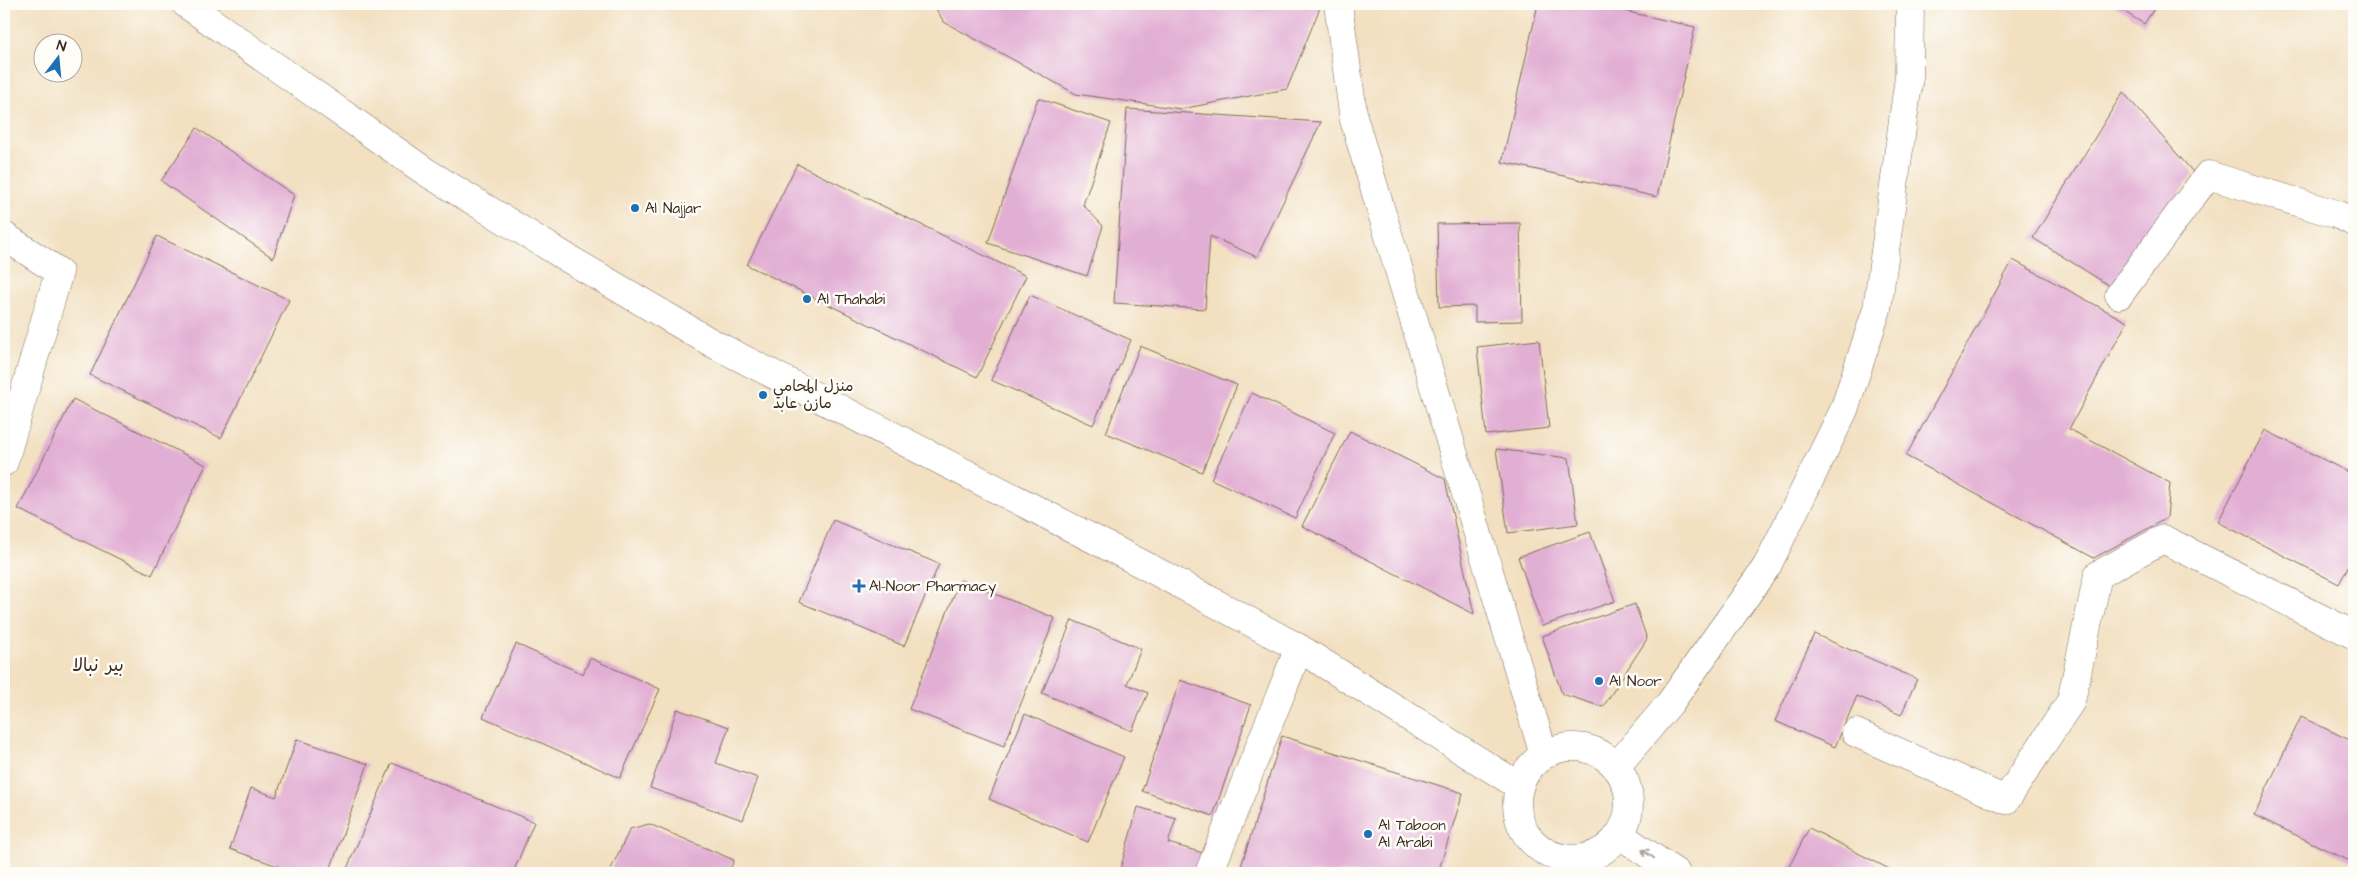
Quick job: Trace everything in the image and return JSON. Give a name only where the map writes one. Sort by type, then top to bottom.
[{"type":"street","points":[[186,4],[426,172],[704,338],[1146,566],[1299,648],[1519,786]]},
{"type":"street","points":[[1338,4],[1354,120],[1544,755]]},
{"type":"street","points":[[1616,767],[1670,703],[1767,566],[1844,410],[1878,309],[1909,77],[1910,4]]},
{"type":"street","points":[[2119,295],[2208,175],[2336,214],[2354,222]]},
{"type":"street","points":[[4,236],[59,272],[4,462]]},
{"type":"street","points":[[1856,732],[2006,800],[2071,701],[2098,575],[2163,539],[2354,635]]},
{"type":"street","points":[[1209,873],[1299,648]]},
{"type":"street","points":[[1564,748],[1584,748],[1601,755],[1616,767],[1626,784],[1629,804],[1628,817],[1620,835],[1612,844],[1596,855],[1587,866],[1552,855],[1535,845],[1523,829],[1517,811],[1519,786],[1529,768],[1544,755],[1564,748]]},
{"type":"street","points":[[1620,835],[1676,873]]},
{"type":"building","points":[[933,4],[1321,5],[1287,89],[1181,109],[1076,94],[944,22]]},
{"type":"building","points":[[1538,4],[1593,4],[1695,27],[1657,197],[1502,162]]},
{"type":"building","points":[[2112,4],[2157,4],[2144,24]]},
{"type":"building","points":[[2123,92],[2193,172],[2118,291],[2033,238]]},
{"type":"building","points":[[1038,98],[1111,123],[1083,205],[1103,226],[1087,276],[988,243]]},
{"type":"building","points":[[1127,109],[1321,122],[1257,257],[1210,236],[1205,309],[1114,303]]},
{"type":"building","points":[[197,128],[294,195],[273,258],[161,181]]},
{"type":"building","points":[[797,164],[1026,276],[977,377],[747,265]]},
{"type":"building","points":[[1520,223],[1522,321],[1475,322],[1475,306],[1439,307],[1437,224]]},
{"type":"building","points":[[157,236],[289,300],[221,438],[90,375]]},
{"type":"building","points":[[2013,260],[2127,322],[2069,429],[2170,483],[2167,518],[2094,558],[1906,456]]},
{"type":"building","points":[[1030,295],[1131,340],[1093,425],[991,380]]},
{"type":"building","points":[[1539,340],[1549,428],[1486,435],[1477,347]]},
{"type":"building","points":[[1140,346],[1237,385],[1202,472],[1106,433]]},
{"type":"building","points":[[1252,393],[1335,433],[1295,518],[1211,479]]},
{"type":"building","points":[[73,399],[206,465],[152,575],[18,509]]},
{"type":"building","points":[[2265,430],[2354,475],[2354,555],[2339,584],[2218,522]]},
{"type":"building","points":[[1350,431],[1445,479],[1474,614],[1302,526]]},
{"type":"building","points":[[1496,449],[1569,458],[1578,524],[1508,533]]},
{"type":"building","points":[[833,520],[939,564],[904,646],[799,602]]},
{"type":"building","points":[[1590,532],[1615,601],[1542,626],[1518,557]]},
{"type":"building","points":[[960,580],[1055,618],[1004,746],[909,709]]},
{"type":"building","points":[[1635,604],[1647,639],[1603,707],[1562,694],[1542,636]]},
{"type":"building","points":[[1072,620],[1141,649],[1127,684],[1148,693],[1132,731],[1042,693]]},
{"type":"building","points":[[1814,634],[1917,679],[1901,715],[1857,696],[1835,747],[1775,721]]},
{"type":"building","points":[[516,644],[583,674],[590,658],[660,689],[620,778],[483,717]]},
{"type":"building","points":[[1180,680],[1251,705],[1213,816],[1142,791]]},
{"type":"building","points":[[677,709],[729,727],[716,763],[758,778],[743,820],[650,788]]},
{"type":"building","points":[[1025,714],[1124,757],[1088,842],[989,799]]},
{"type":"building","points":[[2301,717],[2354,742],[2354,863],[2254,815]]},
{"type":"building","points":[[1282,736],[1463,793],[1438,873],[1239,873]]},
{"type":"building","points":[[297,739],[368,764],[329,873],[297,873],[230,849],[251,788],[276,797]]},
{"type":"building","points":[[392,763],[534,822],[513,873],[345,873]]},
{"type":"building","points":[[1138,807],[1176,818],[1168,843],[1203,853],[1197,873],[1119,873]]},
{"type":"building","points":[[649,824],[734,860],[729,873],[609,873],[630,829]]},
{"type":"building","points":[[1809,828],[1897,873],[1786,873]]},
{"type":"place","name":"Al Najjar","points":[[635,208]]},
{"type":"place","name":"Al Thahabi","points":[[807,299]]},
{"type":"place","name":"منزل المحامي مازن عابد","points":[[763,395]]},
{"type":"place","name":"Al-Noor Pharmacy","points":[[859,586]]},
{"type":"place","name":"Al Noor","points":[[1599,681]]},
{"type":"place","name":"Al Taboon Al Arabi","points":[[1368,834]]},
{"type":"district","name":"بير نبالا","points":[[98,665]]}]
